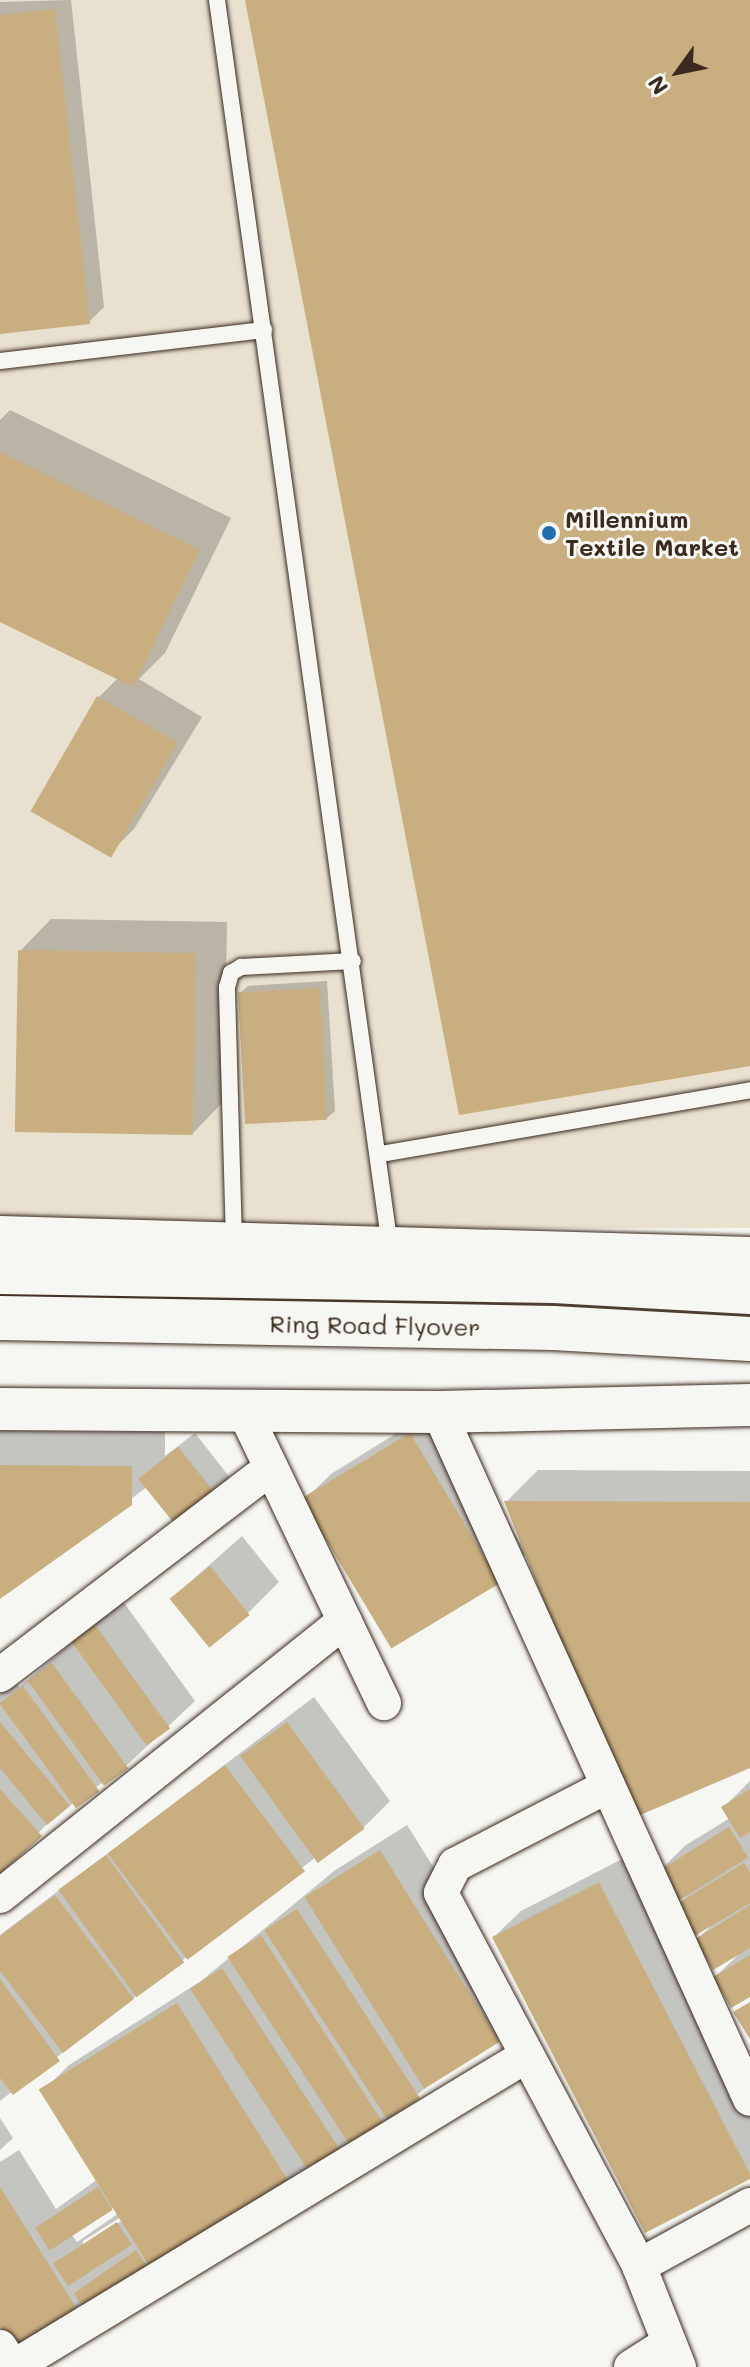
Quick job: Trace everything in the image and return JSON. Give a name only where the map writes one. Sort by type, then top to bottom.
[{"type":"highway","name":"Ring Road Flyover","points":[[0,1272],[554,1281],[750,1292]]},
{"type":"highway","name":"Ring Road Flyover","points":[[0,1318],[553,1328],[750,1339]]},
{"type":"street","points":[[0,1237],[750,1258]]},
{"type":"street","points":[[0,1409],[439,1412],[750,1405]]},
{"type":"street","points":[[244,1411],[384,1703]]},
{"type":"street","points":[[439,1412],[750,2099]]},
{"type":"street","points":[[0,1675],[271,1468]]},
{"type":"street","points":[[0,1896],[345,1621]]},
{"type":"street","points":[[608,1786],[455,1865],[441,1893],[639,2266],[674,2355],[631,2367]]},
{"type":"street","points":[[0,2347],[13,2367],[526,2056]]},
{"type":"street","points":[[639,2266],[750,2205]]},
{"type":"lane","points":[[217,0],[381,1154],[390,1249]]},
{"type":"lane","points":[[0,361],[264,330]]},
{"type":"lane","points":[[234,1244],[227,987],[231,973],[241,967],[353,961]]},
{"type":"lane","points":[[381,1154],[750,1090]]},
{"type":"shaded area","points":[[0,0],[750,0],[750,1228],[0,1228]]},
{"type":"building","name":"Millennium Textile Market","points":[[245,0],[750,0],[750,1066],[459,1115]]},
{"type":"building","points":[[55,9],[90,324],[0,334],[0,15]]},
{"type":"building","points":[[0,452],[200,550],[133,687],[0,622]]},
{"type":"building","points":[[97,696],[178,742],[111,858],[30,811]]},
{"type":"building","points":[[18,950],[196,953],[193,1135],[15,1132]]},
{"type":"building","points":[[320,988],[327,1120],[245,1124],[238,992]]},
{"type":"building","points":[[410,1433],[500,1583],[391,1648],[301,1498]]},
{"type":"building","points":[[178,1447],[218,1496],[178,1528],[138,1479]]},
{"type":"building","points":[[0,1465],[132,1466],[132,1505],[0,1599]]},
{"type":"building","points":[[504,1501],[750,1502],[750,1768],[631,1819]]},
{"type":"building","points":[[210,1566],[250,1615],[209,1648],[170,1599]]},
{"type":"building","points":[[95,1625],[170,1729],[147,1746],[72,1642]]},
{"type":"building","points":[[52,1663],[128,1768],[104,1786],[28,1681]]},
{"type":"building","points":[[23,1686],[99,1791],[76,1808],[0,1704]]},
{"type":"building","points":[[0,1722],[70,1806],[47,1825],[0,1768]]},
{"type":"building","points":[[287,1722],[365,1829],[318,1863],[240,1756]]},
{"type":"building","points":[[225,1765],[305,1871],[188,1960],[108,1853]]},
{"type":"building","points":[[0,1789],[42,1836],[0,1874]]},
{"type":"building","points":[[750,1789],[750,1832],[740,1838],[721,1807]]},
{"type":"building","points":[[729,1827],[748,1858],[677,1902],[658,1872]]},
{"type":"building","points":[[380,1850],[500,2042],[424,2089],[305,1897]]},
{"type":"building","points":[[106,1855],[184,1963],[136,1997],[58,1890]]},
{"type":"building","points":[[744,1863],[750,1872],[750,1903],[691,1938],[672,1907]]},
{"type":"building","points":[[599,1882],[750,2174],[750,2179],[645,2233],[492,1937]]},
{"type":"building","points":[[55,1895],[134,1999],[63,2053],[0,1971],[0,1936]]},
{"type":"building","points":[[750,1905],[750,1948],[713,1970],[694,1940]]},
{"type":"building","points":[[297,1909],[420,2099],[387,2120],[264,1930]]},
{"type":"building","points":[[261,1935],[384,2125],[351,2146],[227,1957]]},
{"type":"building","points":[[750,1955],[750,1997],[731,2008],[713,1977]]},
{"type":"building","points":[[222,1968],[345,2158],[313,2178],[190,1989]]},
{"type":"building","points":[[0,1979],[60,2061],[13,2095],[0,2078]]},
{"type":"building","points":[[750,2002],[750,2039],[733,2012]]},
{"type":"building","points":[[177,2003],[295,2191],[156,2278],[39,2089]]},
{"type":"building","points":[[0,2187],[82,2317],[19,2356],[0,2326]]},
{"type":"building","points":[[98,2187],[113,2210],[50,2250],[35,2228]]},
{"type":"building","points":[[117,2222],[132,2245],[68,2286],[53,2263]]},
{"type":"building","points":[[136,2250],[152,2273],[90,2317],[74,2294]]},
{"type":"place","name":"Millennium Textile Market","points":[[549,533]]}]
